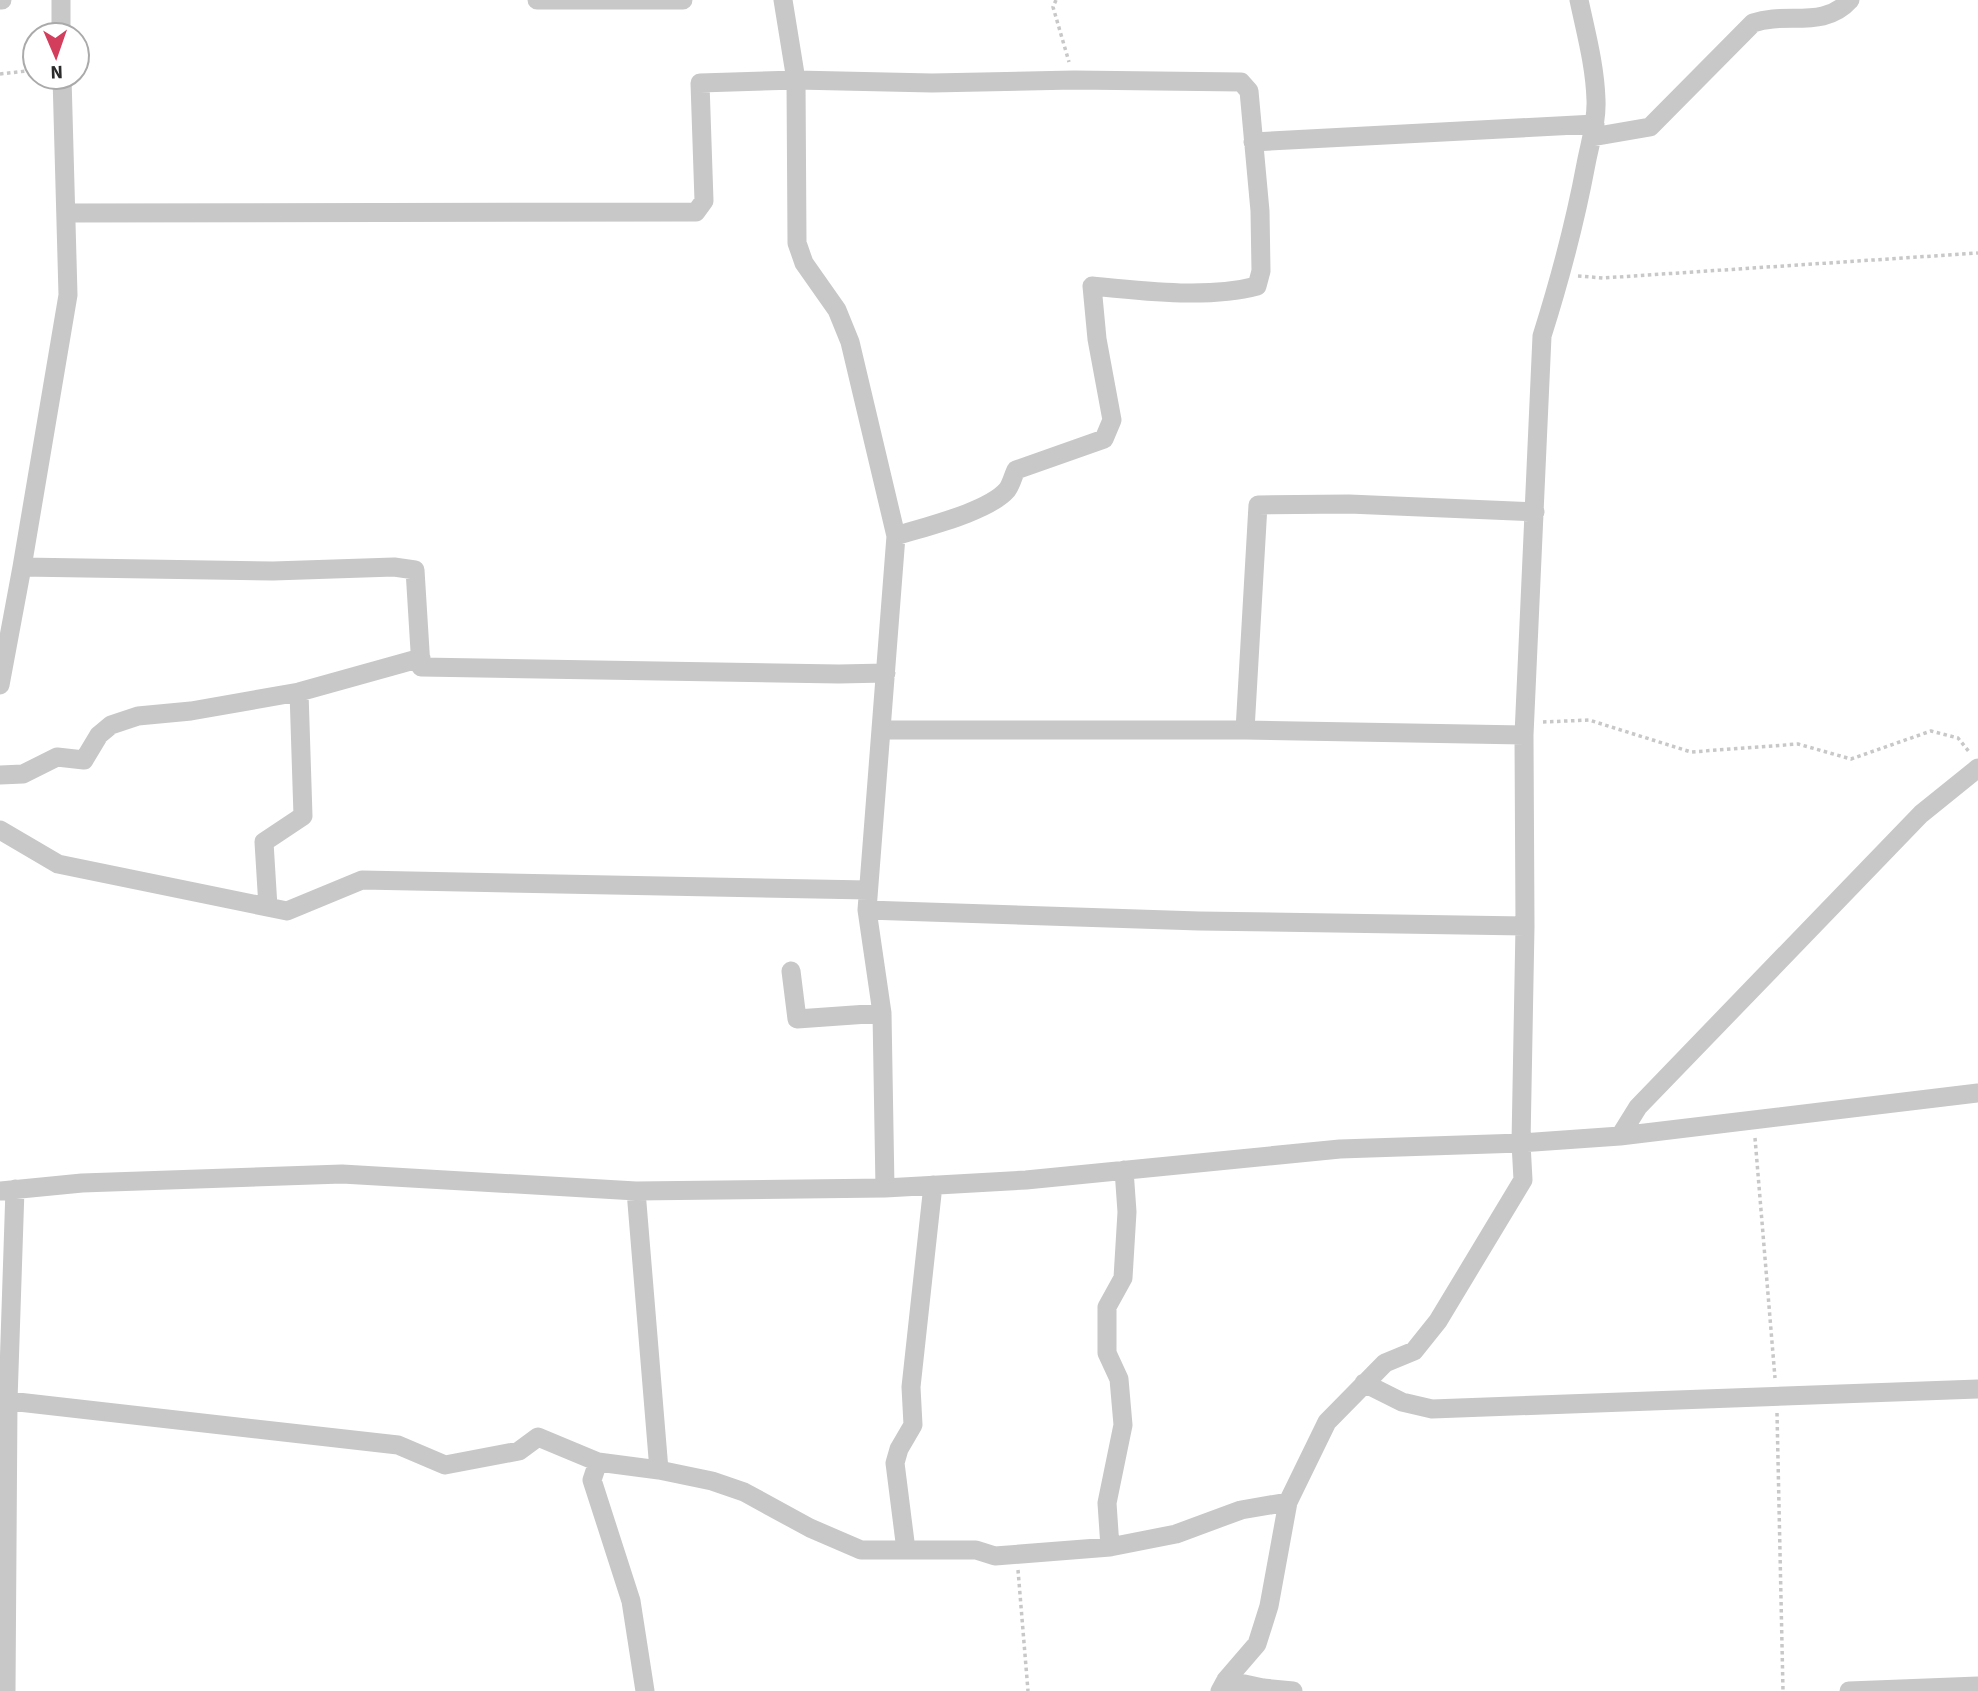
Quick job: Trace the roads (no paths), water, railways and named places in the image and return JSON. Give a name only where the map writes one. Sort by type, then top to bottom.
[{"type":"street","points":[[61,0],[61,21]]},
{"type":"street","points":[[537,0],[683,0]]},
{"type":"street","points":[[783,0],[796,80],[797,243],[804,263],[837,310],[850,342],[896,536],[867,900],[882,1013],[885,1188]]},
{"type":"street","points":[[1223,1685],[1257,1644],[1269,1605],[1288,1502],[1327,1422],[1385,1363],[1414,1351],[1438,1321],[1523,1180],[1524,729],[1542,336],[1562,275],[1593,130],[1595,73],[1579,0]]},
{"type":"street","points":[[1252,142],[1650,127],[1754,23],[1769,18],[1819,19],[1850,0]]},
{"type":"street","points":[[67,213],[696,212],[704,201],[700,83],[796,80],[932,83],[1074,80],[1241,82],[1249,91],[1260,211],[1261,271],[1257,286],[1167,293],[1092,286],[1097,339],[1112,420],[1104,439],[1016,470],[1007,490],[990,502],[955,517],[896,536]]},
{"type":"street","points":[[0,685],[68,295],[63,91]]},
{"type":"street","points":[[1245,730],[1258,505],[1349,504],[1535,512]]},
{"type":"street","points":[[22,567],[273,571],[394,567],[415,570],[421,667],[886,673]]},
{"type":"street","points":[[0,775],[23,774],[57,757],[84,760],[99,735],[111,725],[138,716],[191,711],[299,692],[421,658]]},
{"type":"street","points":[[268,907],[264,842],[303,816],[299,692]]},
{"type":"street","points":[[882,730],[1524,729]]},
{"type":"street","points":[[1620,1136],[1638,1107],[1975,761]]},
{"type":"street","points":[[0,830],[58,864],[287,911],[362,880],[867,900],[1199,921],[1525,926]]},
{"type":"street","points":[[791,971],[797,1019],[882,1013]]},
{"type":"street","points":[[6,1691],[3,1619],[7,1189],[82,1183],[342,1174],[636,1191],[885,1188],[1026,1180],[1340,1149],[1521,1143],[1620,1136],[1978,1093]]},
{"type":"street","points":[[1110,1547],[1107,1503],[1123,1425],[1119,1379],[1107,1353],[1107,1307],[1123,1278],[1127,1212],[1124,1170]]},
{"type":"street","points":[[906,1550],[895,1463],[899,1449],[913,1425],[911,1387],[933,1185]]},
{"type":"street","points":[[636,1191],[659,1470]]},
{"type":"street","points":[[1364,1383],[1402,1402],[1432,1409],[1978,1390]]},
{"type":"street","points":[[4,1400],[398,1446],[445,1465],[519,1451],[538,1437],[598,1461],[712,1481],[744,1492],[810,1528],[861,1550],[976,1550],[995,1556],[1110,1547],[1176,1534],[1241,1510],[1288,1502]]},
{"type":"street","points":[[598,1461],[592,1480],[631,1601],[645,1691]]},
{"type":"street","points":[[1223,1685],[1293,1691]]},
{"type":"street","points":[[1849,1691],[1978,1686]]}]
